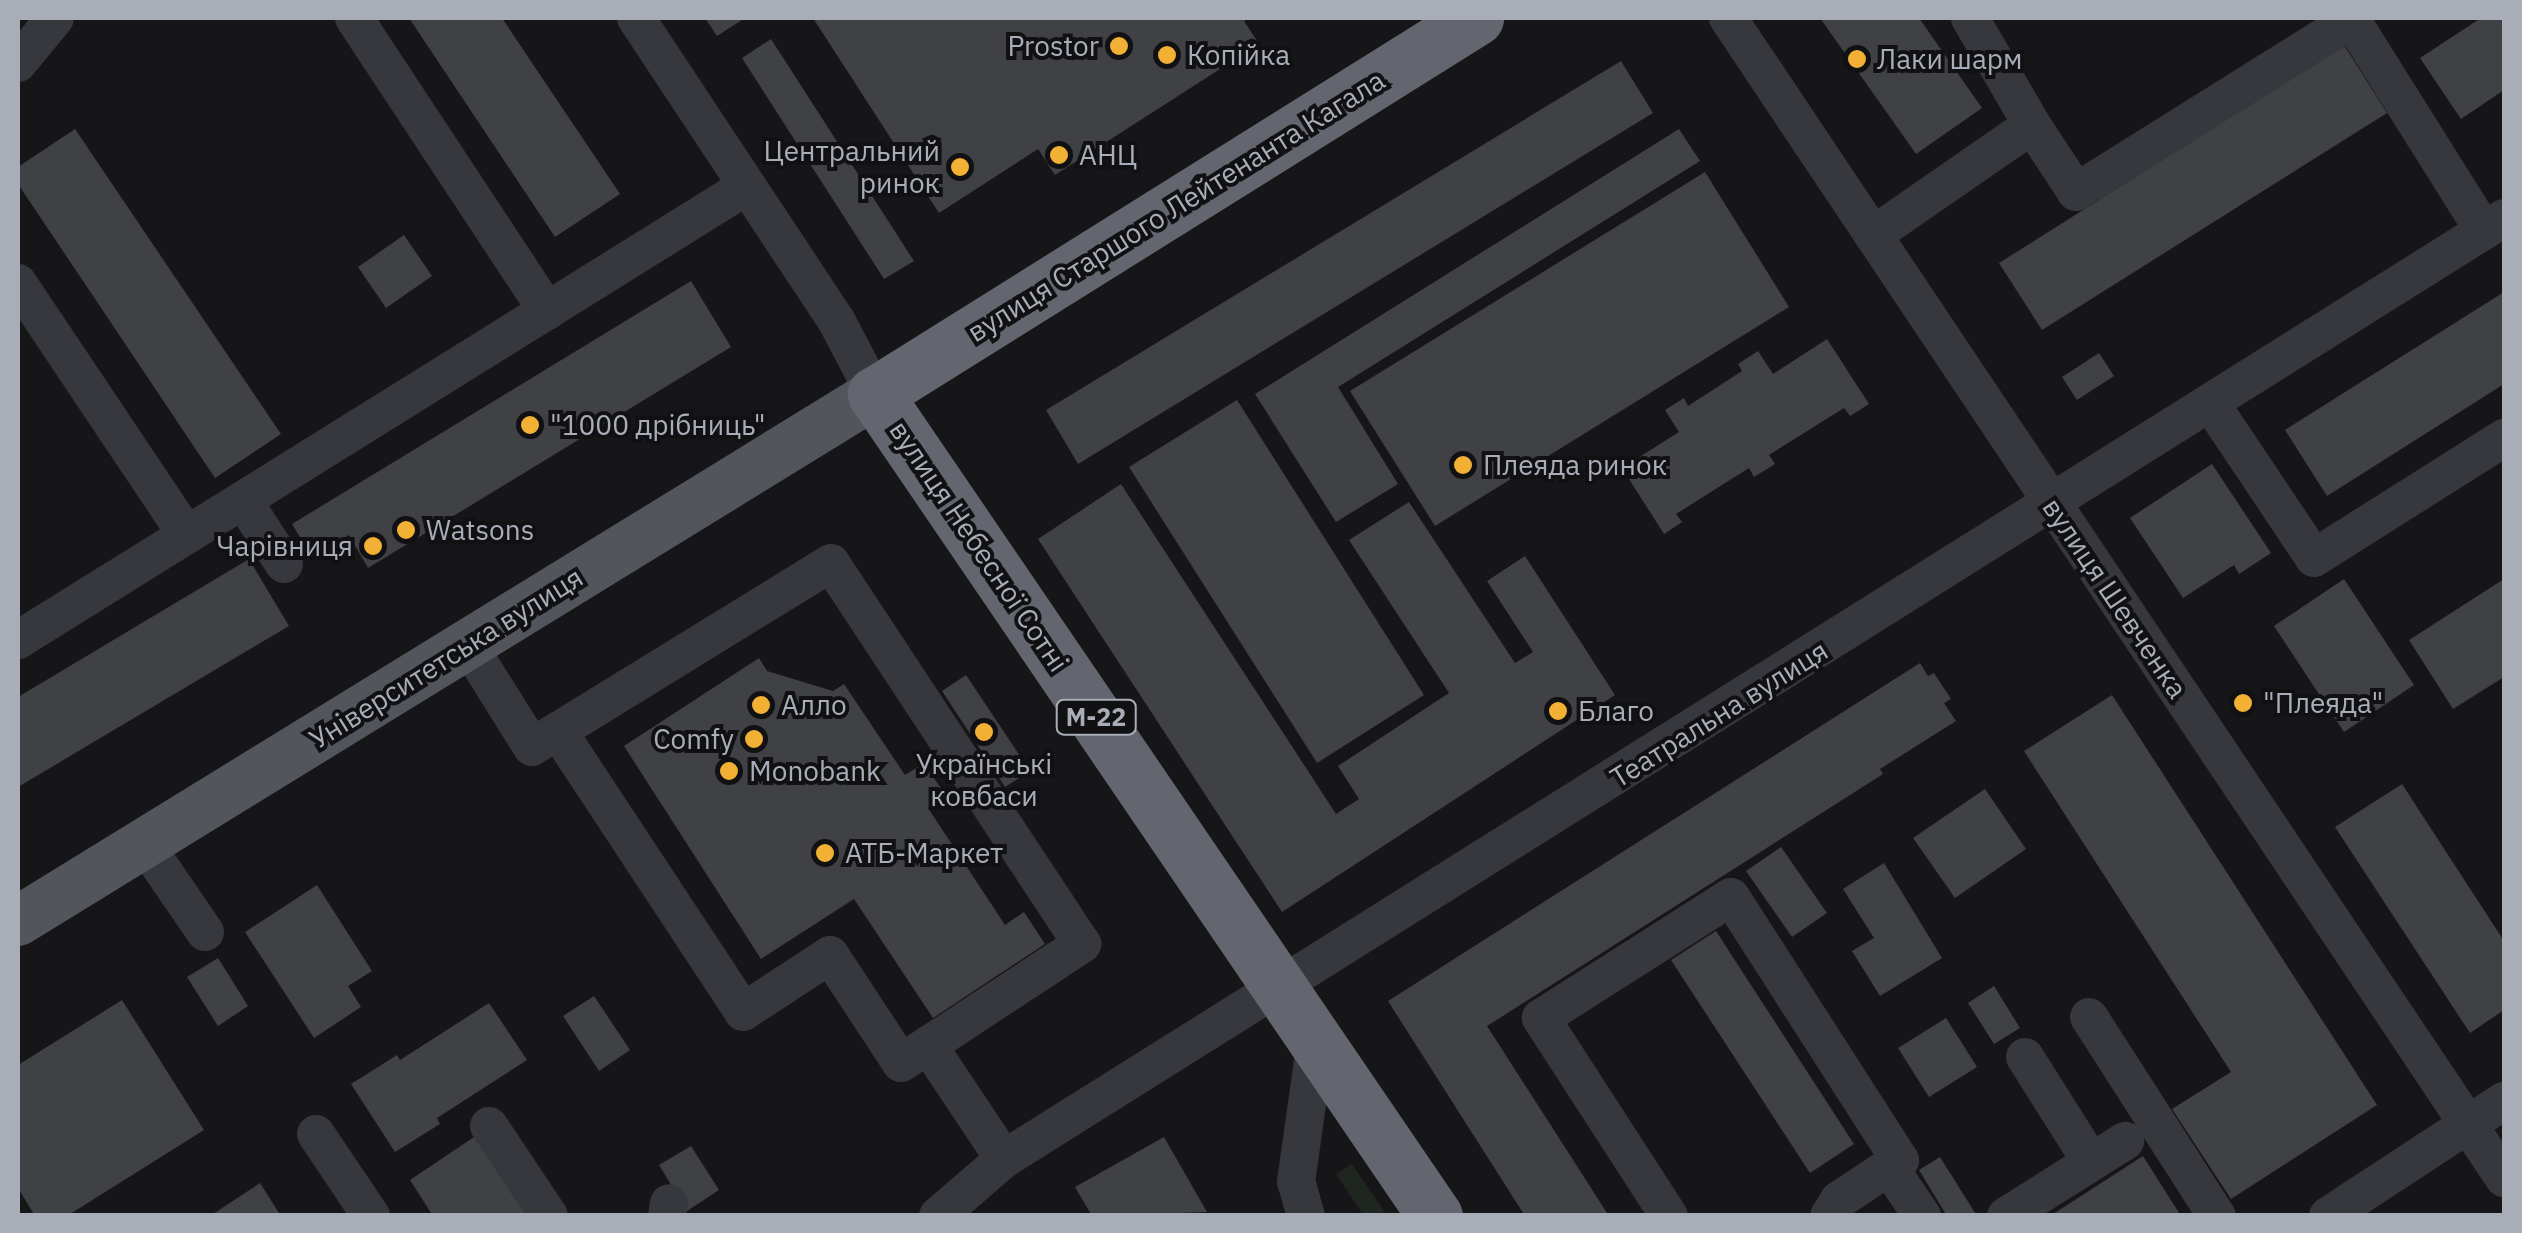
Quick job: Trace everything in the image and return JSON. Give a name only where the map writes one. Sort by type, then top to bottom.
[{"type":"highway","name":"вулиця Старшого Лейтенанта Кагала","points":[[875,394],[1476,18]]},
{"type":"highway","name":"вулиця Небесної Сотні","points":[[875,394],[1435,1216]]},
{"type":"main road","name":"Університетська вулиця","points":[[18,922],[875,394]]},
{"type":"street","points":[[18,63],[55,18]]},
{"type":"street","points":[[354,18],[547,311]]},
{"type":"street","name":"вулиця Небесної Сотні","points":[[636,18],[836,320],[875,394]]},
{"type":"street","name":"вулиця Шевченка","points":[[1728,18],[2504,1178]]},
{"type":"street","points":[[1970,18],[2076,192],[2353,18],[2494,225]]},
{"type":"street","points":[[1873,236],[2032,125]]},
{"type":"street","points":[[18,640],[747,186]]},
{"type":"street","name":"Театральна вулиця","points":[[938,1216],[1004,1159],[2494,225]]},
{"type":"street","points":[[18,283],[187,535]]},
{"type":"street","points":[[2211,404],[2314,558],[2504,438]]},
{"type":"street","points":[[243,500],[284,564]]},
{"type":"street","points":[[468,644],[532,747],[558,731],[831,563],[1082,944],[901,1063],[830,955],[744,1012],[558,731]]},
{"type":"street","points":[[144,844],[205,932]]},
{"type":"street","points":[[1669,1216],[1541,1018],[1731,897],[1900,1160],[1838,1200],[1830,1216]]},
{"type":"street","points":[[2088,1017],[2217,1216]]},
{"type":"street","points":[[1306,1216],[1296,1182],[1316,1040]]},
{"type":"street","points":[[928,1045],[1004,1159]]},
{"type":"street","points":[[2025,1057],[2091,1162]]},
{"type":"street","points":[[2328,1216],[2504,1101]]},
{"type":"street","points":[[490,1126],[549,1216]]},
{"type":"street","points":[[316,1134],[370,1216]]},
{"type":"street","points":[[2006,1216],[2125,1141]]},
{"type":"street","points":[[1890,1167],[1922,1216]]},
{"type":"shaded area","points":[[1352,1164],[1387,1215],[1363,1215],[1336,1174]]},
{"type":"building","points":[[409,18],[502,18],[620,194],[555,237]]},
{"type":"building","points":[[705,18],[745,18],[717,36]]},
{"type":"building","points":[[813,18],[1250,18],[1244,21],[1259,44],[1055,175],[1038,149],[939,213]]},
{"type":"building","points":[[1820,18],[1919,18],[1982,108],[1916,154]]},
{"type":"building","points":[[2481,18],[2504,18],[2504,90],[2461,119],[2420,58]]},
{"type":"building","points":[[771,39],[914,261],[884,279],[742,58]]},
{"type":"building","points":[[2344,45],[2387,113],[2042,330],[1999,263]]},
{"type":"building","points":[[1621,61],[1653,113],[1078,464],[1046,410]]},
{"type":"building","points":[[75,129],[281,434],[215,478],[18,184],[18,167]]},
{"type":"building","points":[[1679,129],[1700,161],[1338,387],[1398,484],[1336,522],[1255,394]]},
{"type":"building","points":[[1705,172],[1789,307],[1435,526],[1350,391]]},
{"type":"building","points":[[404,235],[432,276],[386,308],[358,267]]},
{"type":"building","name":"\"1000 дрібниць\"","points":[[691,281],[731,347],[368,568],[349,535],[312,557],[292,524]]},
{"type":"building","points":[[2504,292],[2504,384],[2327,496],[2285,430]]},
{"type":"building","points":[[1827,339],[1869,404],[1850,416],[1844,408],[1769,455],[1775,464],[1754,477],[1749,468],[1676,514],[1682,522],[1664,534],[1622,468],[1679,432],[1665,410],[1684,398],[1688,406],[1742,371],[1738,364],[1758,351],[1773,374]]},
{"type":"building","points":[[2099,353],[2114,376],[2077,400],[2062,377]]},
{"type":"building","points":[[1237,400],[1424,695],[1317,763],[1129,467]]},
{"type":"building","points":[[2212,464],[2271,553],[2239,574],[2234,565],[2183,598],[2130,518]]},
{"type":"building","points":[[1121,484],[1336,814],[1359,799],[1338,766],[1449,693],[1349,540],[1409,502],[1515,663],[1533,652],[1487,581],[1525,556],[1615,695],[1282,912],[1038,539]]},
{"type":"building","points":[[249,559],[289,626],[18,787],[18,697]]},
{"type":"building","points":[[2344,579],[2414,685],[2344,732],[2274,626]]},
{"type":"building","points":[[2504,579],[2504,677],[2453,709],[2409,640]]},
{"type":"building","name":"АТБ-Маркет","points":[[759,658],[767,671],[833,691],[844,684],[905,775],[924,763],[946,796],[928,808],[1005,925],[1024,912],[1045,944],[933,1018],[854,899],[761,959],[624,746]]},
{"type":"building","points":[[1920,663],[1928,676],[1934,673],[1951,699],[1944,703],[1956,721],[1880,769],[1883,774],[1487,1026],[1609,1216],[1525,1216],[1388,1001]]},
{"type":"building","points":[[966,675],[1030,771],[1005,787],[942,691]]},
{"type":"building","points":[[2112,695],[2377,1105],[2231,1199],[2172,1109],[2231,1072],[2024,751]]},
{"type":"building","points":[[2402,784],[2504,941],[2504,1010],[2470,1033],[2335,827]]},
{"type":"building","points":[[1985,789],[2026,849],[1955,898],[1913,838]]},
{"type":"building","points":[[1781,847],[1827,913],[1792,937],[1746,871]]},
{"type":"building","points":[[1884,863],[1942,958],[1880,996],[1852,951],[1874,938],[1843,889]]},
{"type":"building","points":[[317,885],[372,971],[348,986],[361,1007],[314,1038],[245,932]]},
{"type":"building","points":[[1716,931],[1854,1144],[1810,1173],[1671,960]]},
{"type":"building","points":[[218,958],[248,1006],[218,1026],[187,977]]},
{"type":"building","points":[[1994,986],[2020,1028],[1994,1044],[1968,1003]]},
{"type":"building","points":[[594,996],[630,1050],[599,1071],[563,1016]]},
{"type":"building","points":[[122,1000],[204,1130],[67,1216],[35,1216],[18,1188],[18,1065]]},
{"type":"building","points":[[489,1003],[527,1060],[437,1118],[440,1124],[395,1152],[351,1084],[397,1055],[400,1060]]},
{"type":"building","points":[[1946,1018],[1977,1067],[1929,1097],[1898,1048]]},
{"type":"building","points":[[480,1133],[535,1216],[433,1216],[410,1180]]},
{"type":"building","points":[[1164,1137],[1207,1212],[1092,1216],[1075,1187]]},
{"type":"building","points":[[691,1146],[719,1190],[687,1211],[659,1165]]},
{"type":"building","points":[[2143,1156],[2181,1216],[2050,1216]]},
{"type":"building","points":[[1940,1157],[1977,1216],[1947,1216],[1919,1170]]},
{"type":"building","points":[[260,1183],[281,1216],[210,1216]]},
{"type":"place","name":"Prostor","points":[[1119,46]]},
{"type":"place","name":"Копійка","points":[[1167,55]]},
{"type":"place","name":"Лаки шарм","points":[[1857,59]]},
{"type":"place","name":"АНЦ","points":[[1059,155]]},
{"type":"place","name":"Центральний ринок","points":[[960,167]]},
{"type":"place","name":"\"1000 дрібниць\"","points":[[530,425]]},
{"type":"place","name":"Плеяда ринок","points":[[1463,465]]},
{"type":"place","name":"Watsons","points":[[406,530]]},
{"type":"place","name":"Чарівниця","points":[[373,546]]},
{"type":"place","name":"\"Плеяда\"","points":[[2243,703]]},
{"type":"place","name":"Алло","points":[[761,705]]},
{"type":"place","name":"Благо","points":[[1558,711]]},
{"type":"place","name":"Українські ковбаси","points":[[984,732]]},
{"type":"place","name":"Comfy","points":[[754,739]]},
{"type":"place","name":"Monobank","points":[[729,771]]},
{"type":"place","name":"АТБ-Маркет","points":[[825,853]]}]
